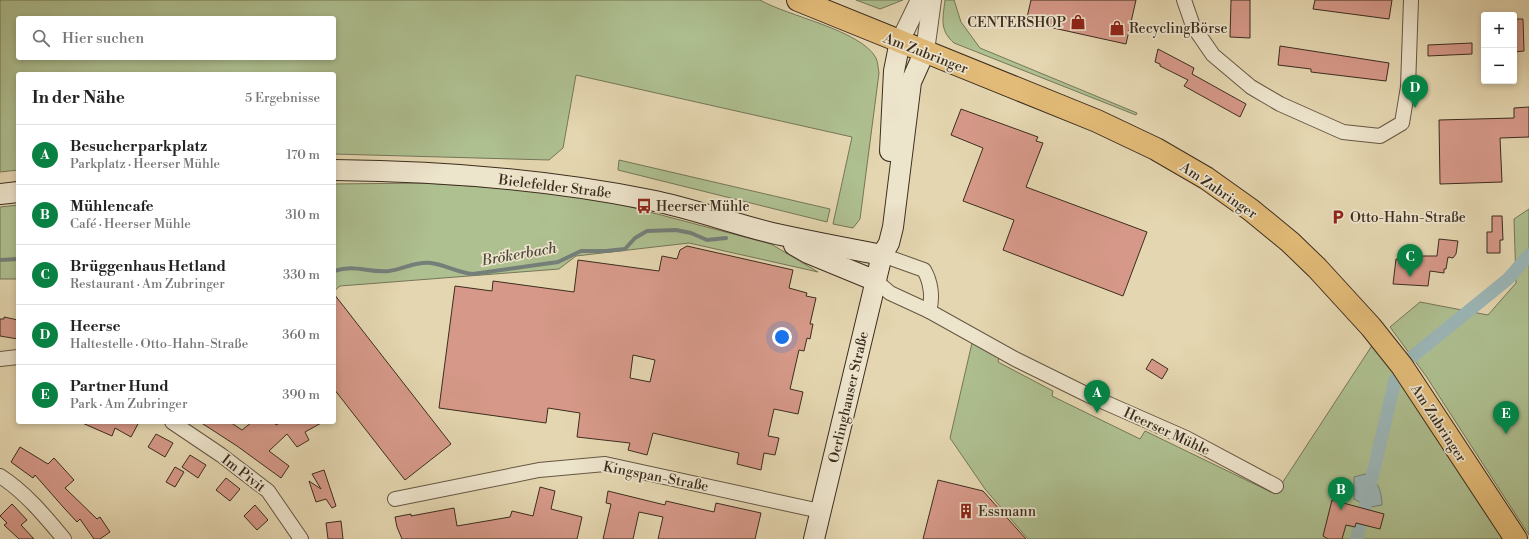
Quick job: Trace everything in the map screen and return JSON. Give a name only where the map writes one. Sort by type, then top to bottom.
[{"type":"main road","name":"Am Zubringer","points":[[798,0],[1097,121],[1156,149],[1206,178],[1251,210],[1290,242],[1317,268],[1371,327],[1402,366],[1516,539]]},
{"type":"main road","name":"Oerlinghauser Straße","points":[[882,255],[877,244],[887,184],[894,71],[900,41]]},
{"type":"main road","name":"Oerlinghauser Straße","points":[[814,539],[882,255],[889,243],[893,227],[911,82],[925,51]]},
{"type":"main road","name":"Bielefelder Straße","points":[[336,170],[433,174],[560,185],[650,200],[698,211],[771,232],[882,255]]},
{"type":"main road","points":[[0,194],[16,192]]},
{"type":"main road","name":"Bielefelder Straße","points":[[771,232],[808,253],[876,281]]},
{"type":"street","name":"Oerlinghauser Straße","points":[[900,41],[920,0]]},
{"type":"street","name":"Oerlinghauser Straße","points":[[925,51],[932,0]]},
{"type":"street","points":[[1184,0],[1193,26],[1213,55],[1251,86],[1280,104],[1343,132],[1380,136],[1402,123],[1408,87],[1411,0]]},
{"type":"street","points":[[882,255],[906,262],[924,270],[930,285],[931,304],[929,311]]},
{"type":"street","name":"Heerser Mühle","points":[[876,281],[890,293],[929,311],[1015,359],[1186,438],[1276,486]]},
{"type":"street","points":[[0,359],[16,357]]},
{"type":"street","name":"Im Pivit","points":[[175,424],[221,455],[268,491],[301,539]]},
{"type":"street","name":"Kingspan-Straße","points":[[395,499],[539,470],[605,464],[820,511]]},
{"type":"street","points":[[0,476],[10,482],[41,511],[64,539]]},
{"type":"green space","points":[[0,0],[760,0],[772,6],[822,24],[855,39],[868,48],[878,63],[879,73],[860,219],[853,228],[833,224],[852,137],[576,75],[563,148],[549,160],[336,154],[336,72],[16,72],[16,170],[0,172]]},
{"type":"green space","points":[[856,0],[903,0],[880,9]]},
{"type":"green space","points":[[945,0],[954,0],[961,22],[980,48],[1137,113],[1136,115],[954,43],[949,38],[944,28],[943,18]]},
{"type":"green space","points":[[619,160],[830,209],[827,222],[618,170]]},
{"type":"green space","points":[[426,183],[589,196],[771,244],[818,272],[689,243],[576,256],[559,269],[340,286],[336,289],[336,184]]},
{"type":"green space","points":[[16,205],[16,279],[0,279],[0,207]]},
{"type":"green space","points":[[1529,209],[1529,535],[1426,376],[1390,327],[1420,302],[1488,315],[1516,283],[1514,219]]},
{"type":"green space","points":[[972,343],[999,357],[998,362],[1053,391],[1052,396],[1140,439],[1145,431],[1275,494],[1373,344],[1513,539],[1028,539],[985,489],[950,438]]},
{"type":"water","points":[[1365,474],[1373,480],[1378,487],[1382,505],[1370,507],[1366,526],[1358,523],[1363,504],[1354,499],[1354,477]]},
{"type":"building","points":[[1031,0],[1136,0],[1126,44],[1026,22]]},
{"type":"building","points":[[1231,0],[1250,0],[1250,38],[1230,37]]},
{"type":"building","points":[[1315,0],[1392,0],[1389,19],[1313,9]]},
{"type":"building","points":[[1517,19],[1523,19],[1524,51],[1517,52]]},
{"type":"building","points":[[1472,43],[1472,54],[1428,56],[1428,45]]},
{"type":"building","points":[[1280,46],[1389,63],[1386,81],[1311,72],[1311,69],[1278,65]]},
{"type":"building","points":[[1158,49],[1194,68],[1192,74],[1246,104],[1240,117],[1184,86],[1188,80],[1155,62]]},
{"type":"building","points":[[1529,107],[1529,137],[1500,138],[1502,182],[1440,184],[1439,120],[1514,118],[1514,108]]},
{"type":"building","points":[[961,109],[1038,137],[1036,141],[1043,143],[1026,187],[1147,232],[1123,296],[1003,250],[1014,220],[963,201],[983,148],[951,135]]},
{"type":"building","points":[[1492,216],[1502,216],[1503,240],[1500,240],[1500,253],[1487,253],[1487,232],[1492,232]]},
{"type":"building","points":[[1439,239],[1458,241],[1456,254],[1453,258],[1448,257],[1444,273],[1430,271],[1428,286],[1393,284],[1396,259],[1415,261],[1415,256],[1437,256]]},
{"type":"building","points":[[687,246],[793,270],[789,288],[807,293],[806,296],[816,298],[810,324],[813,324],[810,339],[807,338],[804,351],[799,350],[790,389],[803,392],[798,414],[774,409],[768,436],[779,438],[775,455],[764,453],[761,470],[737,464],[739,453],[653,433],[647,455],[628,450],[630,443],[577,437],[580,413],[548,408],[546,423],[439,408],[455,286],[492,291],[493,281],[574,292],[578,260],[659,271],[662,256],[677,259],[680,250]],"holes":[[[633,355],[655,360],[650,382],[630,378]]]},
{"type":"building","points":[[336,297],[451,444],[405,480],[336,392]]},
{"type":"building","points":[[4,317],[16,320],[16,339],[0,336],[0,319],[4,319]]},
{"type":"building","points":[[1152,359],[1168,369],[1162,379],[1146,369]]},
{"type":"building","points":[[85,424],[138,424],[131,437],[115,428],[112,436]]},
{"type":"building","points":[[203,424],[233,424],[242,430],[250,424],[319,424],[305,432],[309,440],[297,447],[287,434],[269,451],[289,466],[281,478],[237,446]]},
{"type":"building","points":[[156,434],[173,443],[165,457],[148,447]]},
{"type":"building","points":[[20,447],[48,464],[54,458],[74,480],[65,488],[97,519],[100,517],[110,532],[100,539],[94,539],[80,519],[77,522],[35,475],[33,478],[11,462]]},
{"type":"building","points":[[190,455],[206,465],[198,478],[182,467]]},
{"type":"building","points":[[175,467],[184,472],[175,487],[166,482]]},
{"type":"building","points":[[324,470],[336,506],[332,508],[326,499],[316,502],[309,481],[321,489],[312,474]]},
{"type":"building","points":[[226,478],[240,489],[230,501],[216,490]]},
{"type":"building","name":"Essmann","points":[[938,480],[983,491],[1026,539],[923,539]]},
{"type":"building","points":[[540,487],[555,491],[551,509],[582,517],[577,539],[402,539],[397,527],[395,517],[411,514],[411,516],[454,508],[457,526],[510,517],[512,511],[533,516]]},
{"type":"building","points":[[608,491],[665,505],[666,501],[714,512],[716,503],[761,513],[755,539],[658,539],[663,517],[639,512],[633,539],[603,539],[611,504],[606,503]]},
{"type":"building","points":[[1332,500],[1384,514],[1380,529],[1356,523],[1355,527],[1346,525],[1342,539],[1328,539],[1323,536]]},
{"type":"building","points":[[12,504],[27,520],[21,525],[34,539],[19,539],[4,525],[7,523],[0,516]]},
{"type":"building","points":[[255,505],[268,520],[257,530],[244,516]]},
{"type":"building","points":[[341,521],[343,539],[328,539],[326,523]]},
{"type":"waterway","name":"Brökerbach","points":[[336,270],[355,268],[374,271],[389,271],[415,264],[431,263],[473,274],[558,262],[581,251],[625,249],[635,238],[647,231],[676,230],[691,233],[707,240],[726,238]]},
{"type":"waterway","points":[[1413,356],[1508,279],[1529,255]]},
{"type":"waterway","name":"Brökerbach","points":[[0,260],[16,259]]},
{"type":"waterway","points":[[1356,539],[1362,520],[1395,380]]},
{"type":"place","name":"CENTERSHOP","points":[[1078,22]]},
{"type":"place","name":"RecyclingBörse","points":[[1117,28]]},
{"type":"place","name":"Heerse","points":[[1415,108]]},
{"type":"place","name":"Heerser Mühle","points":[[644,206]]},
{"type":"place","name":"Otto-Hahn-Straße","points":[[1338,217]]},
{"type":"place","name":"Brüggenhaus Hetland","points":[[1410,277]]},
{"type":"place","name":"Besucherparkplatz","points":[[1097,413]]},
{"type":"place","name":"Partner Hund","points":[[1506,434]]},
{"type":"place","name":"Mühlencafe","points":[[1341,510]]},
{"type":"place","name":"Essmann","points":[[966,511]]}]
